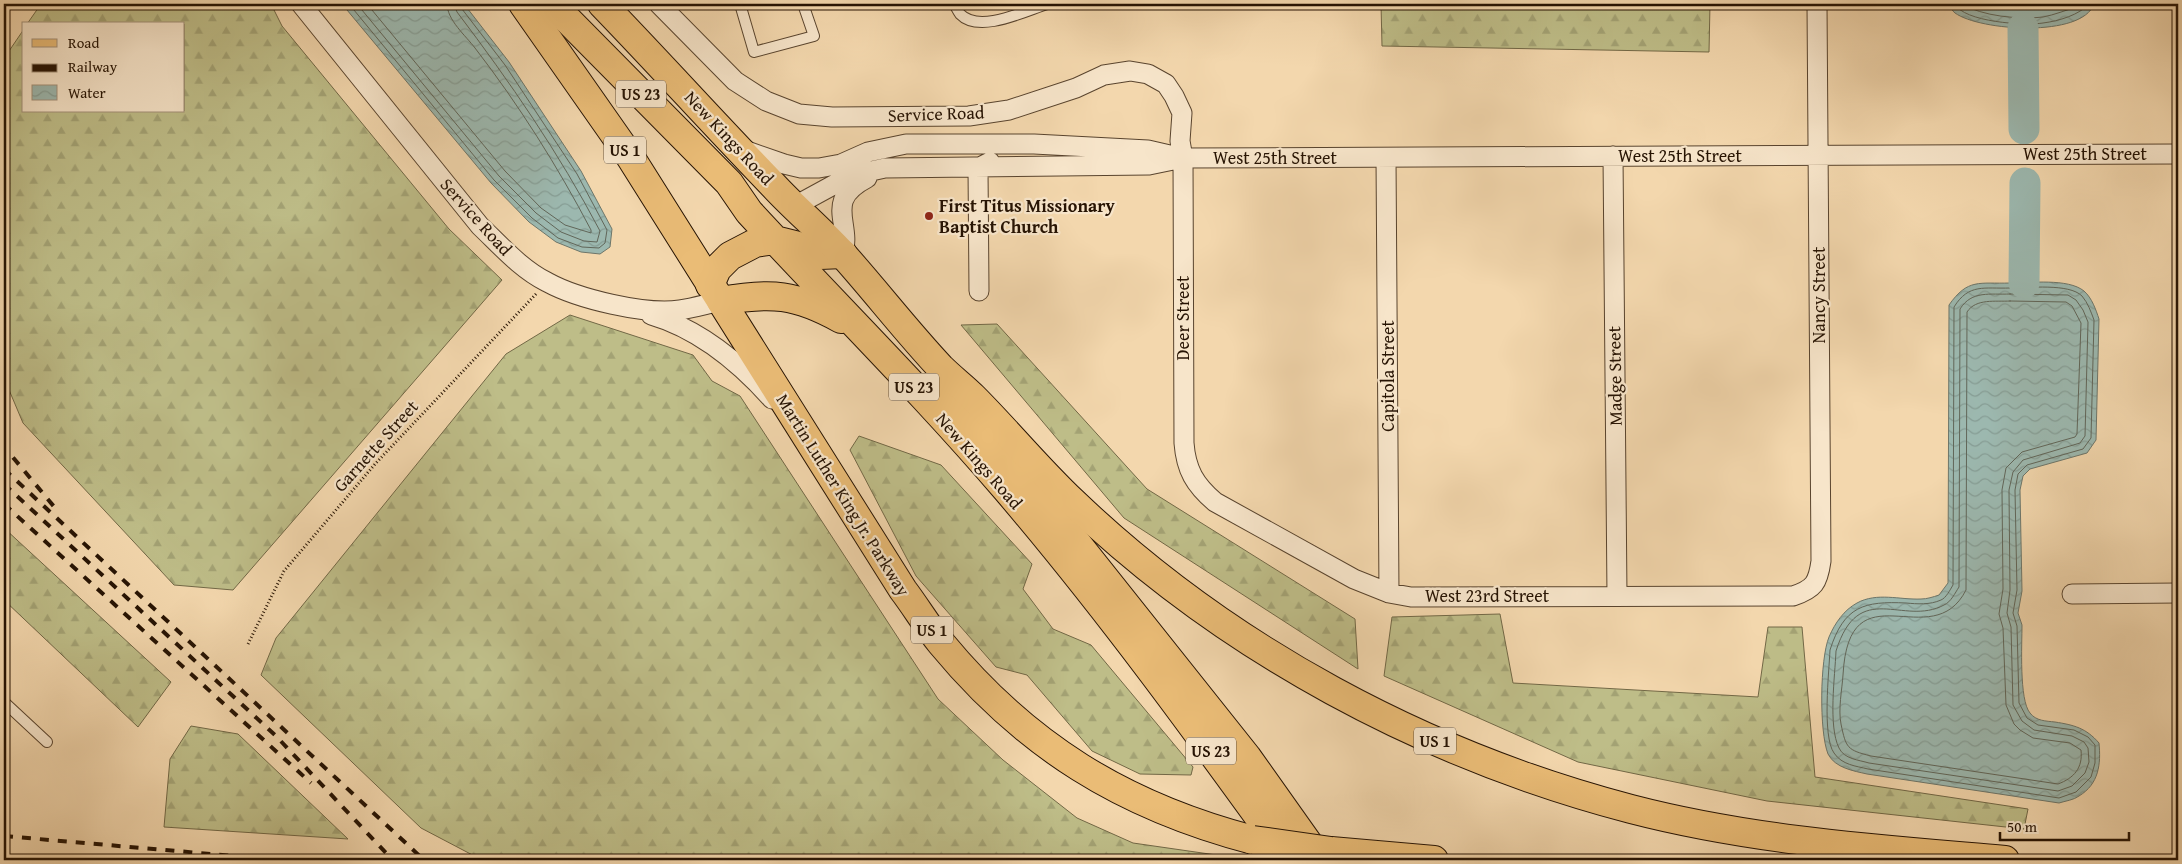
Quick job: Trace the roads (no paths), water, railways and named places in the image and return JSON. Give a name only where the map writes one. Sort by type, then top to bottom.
[{"type":"main road","name":"Martin Luther King Jr. Parkway","points":[[523,4],[631,158],[903,590],[940,642],[1005,711],[1035,738],[1109,785],[1180,818],[1214,830],[1325,856],[1434,860]]},
{"type":"main road","name":"New Kings Road","points":[[552,4],[729,184],[749,212],[858,328],[1247,757],[1325,856]]},
{"type":"main road","name":"New Kings Road","points":[[602,4],[793,207],[843,254],[943,370],[955,397],[1052,512],[1290,860]]},
{"type":"main road","points":[[729,184],[767,202],[793,207]]},
{"type":"main road","points":[[843,254],[820,255],[795,245],[775,240],[755,244],[730,256],[717,269],[715,293],[778,295],[800,300],[827,311],[858,328]]},
{"type":"main road","name":"US 1","points":[[943,370],[970,394],[1072,501],[1117,542],[1169,583],[1223,622],[1312,680],[1419,734],[1479,760],[1539,781],[1586,796],[1680,821],[1742,833],[1800,841],[2005,860]]},
{"type":"street","name":"Service Road","points":[[302,4],[480,226],[513,259],[547,282],[584,296],[621,306],[652,310],[679,310],[715,293]]},
{"type":"street","name":"Service Road","points":[[659,4],[735,81],[766,101],[799,114],[832,117],[969,116],[1009,110],[1076,88],[1104,75],[1130,71],[1148,74],[1166,84],[1182,113],[1180,141],[1183,158]]},
{"type":"street","name":"Nancy Street","points":[[1814,585],[1819,574],[1821,561],[1817,4]]},
{"type":"street","name":"West 25th Street","points":[[737,148],[801,168],[820,168],[841,164],[868,152],[906,144],[1034,144],[1148,150],[1183,158]]},
{"type":"street","points":[[979,291],[978,168],[998,156],[1034,144]]},
{"type":"street","name":"West 25th Street","points":[[793,207],[836,183],[862,173],[885,168],[1149,165],[1183,158],[2178,154]]},
{"type":"street","name":"Madge Street","points":[[1613,156],[1617,596]]},
{"type":"street","name":"Deer Street","points":[[1183,158],[1184,443],[1186,460],[1192,477]]},
{"type":"street","name":"Capitola Street","points":[[1386,158],[1389,593]]},
{"type":"street","points":[[843,254],[846,245],[840,217],[844,198],[856,184],[885,168]]},
{"type":"street","points":[[621,306],[663,318],[696,333],[726,355],[757,383],[806,436]]},
{"type":"street","name":"West 23rd Street","points":[[1192,477],[1201,490],[1215,502],[1354,578],[1389,593],[1411,596],[1793,596],[1806,592],[1814,585]]},
{"type":"street","points":[[2072,594],[2178,593]]},
{"type":"lane","points":[[740,4],[754,52],[814,36],[803,4]]},
{"type":"lane","points":[[954,4],[960,14],[973,22],[994,22],[1047,4]]},
{"type":"lane","points":[[4,702],[47,742]]},
{"type":"water","points":[[342,4],[464,4],[509,62],[581,171],[612,229],[610,247],[600,254],[581,252],[556,242],[529,222],[491,183]]},
{"type":"water","points":[[1949,4],[2094,4],[2086,15],[2071,22],[2051,27],[2029,28],[1986,24],[1968,19],[1954,12]]},
{"type":"water","points":[[2048,282],[2068,284],[2084,291],[2093,304],[2099,319],[2096,440],[2087,453],[2030,469],[2023,476],[2020,490],[2022,591],[2018,613],[2022,625],[2024,696],[2026,706],[2035,718],[2079,728],[2099,743],[2100,758],[2095,779],[2086,791],[2077,797],[2059,803],[1867,774],[1840,766],[1828,754],[1822,713],[1824,661],[1826,647],[1834,627],[1840,617],[1857,603],[1881,597],[1928,598],[1939,595],[1948,583],[1949,305],[1962,290],[1975,284]]},
{"type":"waterway","points":[[2023,28],[2024,129]]},
{"type":"waterway","points":[[2024,283],[2025,183]]},
{"type":"railway","points":[[4,442],[11,455],[56,509]]},
{"type":"railway","points":[[4,469],[424,860]]},
{"type":"railway","points":[[4,484],[276,736],[386,853]]},
{"type":"railway","points":[[4,504],[311,783]]},
{"type":"railway","points":[[4,836],[280,860]]},
{"type":"place","name":"First Titus Missionary Baptist Church","points":[[929,216]]}]
